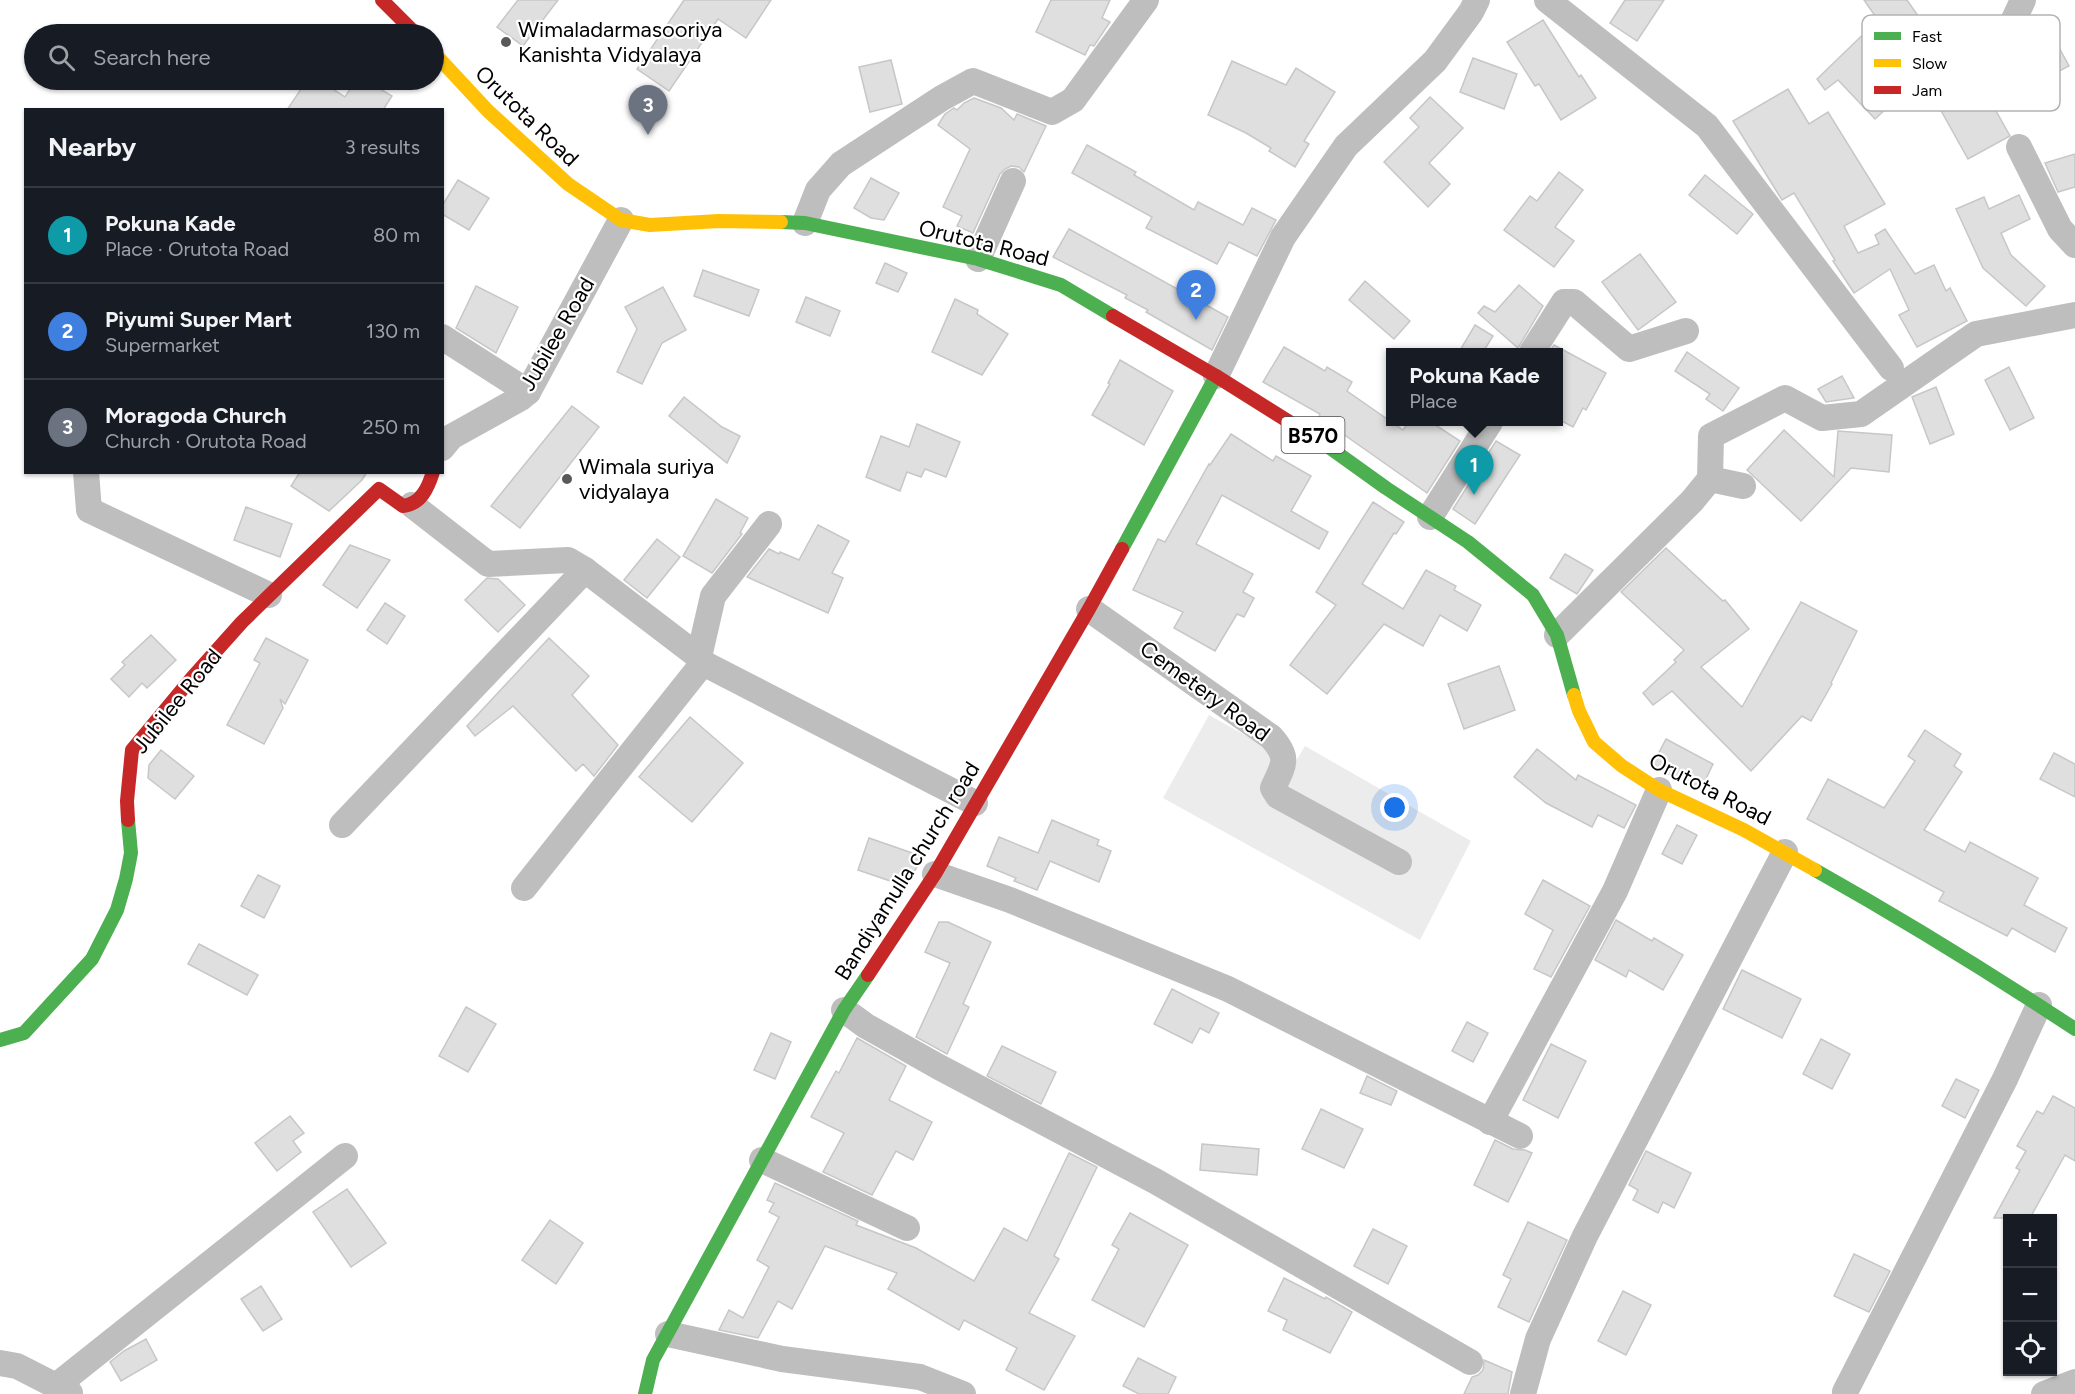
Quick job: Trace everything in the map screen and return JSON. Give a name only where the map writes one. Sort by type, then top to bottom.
[{"type":"main road","points":[[381,0],[406,24]]},
{"type":"main road","name":"Orutota Road","points":[[444,64],[488,111],[568,184],[621,220],[650,225],[719,221],[805,223],[978,259],[1061,285],[1216,376],[1310,433],[1386,488],[1468,542],[1533,595],[1557,635],[1579,711],[1594,741],[1622,766],[1659,790],[1785,852],[1978,965],[2075,1029]]},
{"type":"main road","name":"Bandiyamulla church road","points":[[645,1394],[653,1360],[844,1010],[935,874],[1089,609],[1216,376]]},
{"type":"main road","points":[[412,506],[428,489],[432,474]]},
{"type":"main road","name":"Jubilee Road","points":[[0,1040],[24,1033],[92,958],[117,910],[131,853],[127,801],[132,750],[191,679],[269,594],[379,489],[403,506],[412,506]]},
{"type":"street","points":[[805,223],[818,190],[841,164],[942,98],[973,81],[1052,112],[1073,100],[1146,0]]},
{"type":"street","points":[[1216,376],[1283,237],[1346,146],[1435,61],[1471,12],[1477,0]]},
{"type":"street","points":[[1546,0],[1707,126],[1891,368]]},
{"type":"street","points":[[2016,15],[2024,0]]},
{"type":"street","points":[[2019,147],[2061,229],[2075,246]]},
{"type":"street","points":[[978,259],[1013,181]]},
{"type":"street","name":"Jubilee Road","points":[[444,445],[451,436],[528,392],[621,220]]},
{"type":"street","points":[[1535,348],[1564,302],[1574,302],[1629,349],[1686,331]]},
{"type":"street","points":[[1557,635],[1692,501],[1710,479],[1711,436],[1785,398],[1822,418],[1861,414],[1976,334],[2075,315]]},
{"type":"street","points":[[444,338],[528,392]]},
{"type":"street","points":[[1430,517],[1487,426]]},
{"type":"street","points":[[86,474],[89,510],[269,594]]},
{"type":"street","points":[[1710,479],[1743,486]]},
{"type":"street","points":[[412,506],[488,564],[568,560],[585,570],[701,660],[975,803]]},
{"type":"street","points":[[524,888],[701,660],[713,596],[769,524]]},
{"type":"street","points":[[342,825],[585,570]]},
{"type":"street","name":"Cemetery Road","points":[[1089,609],[1271,736],[1282,750],[1285,762],[1273,788],[1278,796],[1400,862]]},
{"type":"street","points":[[1490,1122],[1615,891],[1659,790]]},
{"type":"street","points":[[1523,1394],[1538,1339],[1586,1236],[1785,852]]},
{"type":"street","points":[[935,874],[1010,900],[1228,989],[1520,1136]]},
{"type":"street","points":[[1845,1392],[2000,1089],[2039,1005]]},
{"type":"street","points":[[844,1010],[866,1026],[939,1067],[1155,1181],[1470,1362]]},
{"type":"street","points":[[0,1363],[17,1366],[64,1390],[345,1156]]},
{"type":"street","points":[[762,1161],[907,1228]]},
{"type":"street","points":[[668,1334],[782,1359],[920,1377],[963,1394]]},
{"type":"street","points":[[2044,1394],[2075,1382]]},
{"type":"shaded area","points":[[1209,715],[1295,763],[1305,746],[1471,841],[1420,940],[1163,798]]},
{"type":"building","points":[[518,0],[558,0],[523,46],[497,27]]},
{"type":"building","points":[[684,0],[771,0],[746,38],[718,19],[669,91],[637,69]]},
{"type":"building","points":[[1051,0],[1110,0],[1102,18],[1110,22],[1094,46],[1090,45],[1085,55],[1036,32]]},
{"type":"building","points":[[1625,0],[1664,0],[1637,41],[1610,23]]},
{"type":"building","points":[[1864,0],[1907,0],[1918,15],[1874,15]]},
{"type":"building","points":[[1543,20],[1579,77],[1581,75],[1596,98],[1561,120],[1539,84],[1535,86],[1507,42]]},
{"type":"building","points":[[1862,35],[1862,105],[1838,80],[1825,90],[1817,79]]},
{"type":"building","points":[[2060,49],[2069,66],[2060,71]]},
{"type":"building","points":[[1473,58],[1517,74],[1504,109],[1460,92]]},
{"type":"building","points":[[891,60],[902,104],[870,112],[859,67]]},
{"type":"building","points":[[1232,61],[1286,85],[1296,68],[1335,92],[1304,141],[1309,144],[1295,167],[1269,151],[1271,148],[1246,133],[1208,115]]},
{"type":"building","points":[[1788,89],[1809,124],[1828,112],[1885,204],[1844,226],[1858,253],[1879,244],[1875,235],[1885,229],[1915,274],[1934,265],[1946,291],[1950,288],[1967,321],[1917,347],[1899,315],[1909,310],[1890,269],[1854,293],[1794,193],[1782,200],[1733,121]]},
{"type":"building","points":[[300,90],[334,90],[345,97],[350,90],[382,90],[392,96],[384,108],[288,108]]},
{"type":"building","points":[[1430,97],[1463,128],[1429,163],[1450,184],[1428,207],[1384,162],[1419,127],[1410,118]]},
{"type":"building","points":[[974,98],[1001,108],[1014,120],[1017,114],[1046,126],[1024,172],[1019,167],[1011,166],[1000,174],[973,233],[957,226],[962,216],[943,207],[970,149],[938,125],[945,114],[954,108],[957,110]]},
{"type":"building","points":[[1867,111],[1884,111],[1875,119]]},
{"type":"building","points":[[1941,111],[1996,111],[2010,136],[1968,159]]},
{"type":"building","points":[[1087,145],[1136,172],[1134,175],[1194,210],[1198,202],[1243,225],[1252,208],[1276,220],[1257,256],[1229,242],[1217,264],[1146,228],[1152,217],[1072,173]]},
{"type":"building","points":[[2075,154],[2075,187],[2058,192],[2045,163]]},
{"type":"building","points":[[1559,172],[1583,190],[1555,227],[1574,241],[1554,267],[1504,230],[1530,196],[1537,201]]},
{"type":"building","points":[[1705,175],[1753,214],[1737,234],[1689,195]]},
{"type":"building","points":[[871,178],[899,193],[884,220],[871,218],[854,208]]},
{"type":"building","points":[[458,180],[489,198],[469,230],[444,215],[444,203]]},
{"type":"building","points":[[2019,195],[2030,219],[2001,233],[2011,255],[2045,286],[2026,306],[1983,268],[1956,209],[1984,197],[1989,209]]},
{"type":"building","points":[[1069,229],[1228,317],[1212,350],[1146,312],[1148,310],[1125,298],[1127,295],[1053,257]]},
{"type":"building","points":[[1640,254],[1676,302],[1638,330],[1602,282]]},
{"type":"building","points":[[885,263],[907,273],[898,292],[876,283]]},
{"type":"building","points":[[703,270],[759,290],[749,316],[694,296]]},
{"type":"building","points":[[1365,281],[1410,321],[1394,339],[1349,300]]},
{"type":"building","points":[[1519,285],[1543,306],[1518,348],[1478,313],[1484,306],[1495,312]]},
{"type":"building","points":[[476,286],[518,307],[496,353],[456,328]]},
{"type":"building","points":[[663,287],[686,330],[662,343],[642,384],[617,372],[637,329],[625,307]]},
{"type":"building","points":[[806,297],[840,311],[830,336],[796,322]]},
{"type":"building","points":[[955,299],[978,310],[977,314],[1008,334],[982,375],[932,352]]},
{"type":"building","points":[[1475,325],[1493,336],[1486,348],[1461,348]]},
{"type":"building","points":[[1284,347],[1325,371],[1327,367],[1352,382],[1347,391],[1386,418],[1386,426],[1397,426],[1403,430],[1406,426],[1437,426],[1460,441],[1427,493],[1319,417],[1320,414],[1263,382]]},
{"type":"building","points":[[1563,350],[1606,373],[1586,410],[1583,408],[1573,427],[1563,422]]},
{"type":"building","points":[[1687,352],[1739,388],[1723,411],[1706,399],[1710,394],[1675,371]]},
{"type":"building","points":[[1120,360],[1173,391],[1144,445],[1092,415],[1110,384],[1108,383]]},
{"type":"building","points":[[2009,367],[2034,418],[2010,430],[1985,380]]},
{"type":"building","points":[[1842,376],[1854,398],[1826,402],[1818,389]]},
{"type":"building","points":[[1936,387],[1954,434],[1930,444],[1912,397]]},
{"type":"building","points":[[684,397],[722,427],[740,436],[727,463],[669,416]]},
{"type":"building","points":[[572,406],[599,427],[520,528],[491,506]]},
{"type":"building","points":[[917,424],[960,442],[946,477],[925,469],[921,477],[907,472],[900,491],[866,477],[881,436],[909,447]]},
{"type":"building","points":[[1784,430],[1834,477],[1838,431],[1892,435],[1889,472],[1851,468],[1801,521],[1747,470]]},
{"type":"building","points":[[1231,434],[1273,461],[1276,456],[1311,476],[1291,511],[1328,532],[1319,549],[1222,495],[1196,544],[1253,574],[1243,592],[1254,598],[1244,617],[1237,614],[1215,651],[1174,628],[1183,612],[1133,590],[1158,539],[1165,542],[1209,464]]},
{"type":"building","points":[[1496,441],[1520,455],[1475,524],[1453,509]]},
{"type":"building","points":[[299,474],[366,474],[329,511],[291,486]]},
{"type":"building","points":[[716,499],[748,518],[740,533],[742,534],[712,573],[683,556]]},
{"type":"building","points":[[1373,502],[1404,522],[1396,534],[1394,533],[1362,584],[1403,609],[1426,570],[1456,586],[1454,590],[1481,605],[1467,631],[1440,615],[1423,646],[1384,624],[1327,694],[1290,665],[1336,605],[1316,592]]},
{"type":"building","points":[[246,507],[292,524],[280,557],[234,540]]},
{"type":"building","points":[[818,525],[849,541],[832,573],[843,578],[828,613],[747,577],[769,549],[799,560]]},
{"type":"building","points":[[657,539],[680,557],[647,598],[624,580]]},
{"type":"building","points":[[350,545],[390,560],[357,608],[323,585]]},
{"type":"building","points":[[1666,548],[1723,601],[1725,600],[1749,629],[1701,667],[1742,707],[1801,602],[1857,631],[1832,684],[1811,721],[1802,716],[1751,771],[1672,691],[1653,705],[1643,693],[1676,662],[1674,660],[1684,650],[1621,592]]},
{"type":"building","points":[[1565,554],[1593,570],[1577,594],[1550,578]]},
{"type":"building","points":[[487,578],[498,579],[525,605],[498,632],[465,600]]},
{"type":"building","points":[[385,603],[405,616],[387,644],[367,630]]},
{"type":"building","points":[[151,635],[176,660],[147,688],[142,683],[129,697],[111,679],[125,665],[122,662]]},
{"type":"building","points":[[266,638],[308,660],[285,704],[280,699],[283,708],[264,744],[227,725],[260,663],[254,660]]},
{"type":"building","points":[[549,638],[589,676],[572,695],[618,745],[594,776],[583,764],[576,771],[513,706],[475,736],[467,726]]},
{"type":"building","points":[[1499,666],[1515,710],[1464,729],[1448,684]]},
{"type":"building","points":[[690,717],[743,763],[692,822],[639,777]]},
{"type":"building","points":[[1925,730],[1961,754],[1954,766],[1962,772],[1924,830],[1965,852],[1970,842],[2038,878],[2024,905],[2067,928],[2055,952],[2012,928],[2007,936],[1939,901],[1944,892],[1807,819],[1828,779],[1884,808],[1915,761],[1908,756]]},
{"type":"building","points":[[1666,739],[1713,764],[1701,789],[1668,774],[1653,764]]},
{"type":"building","points":[[1537,749],[1576,780],[1578,775],[1636,805],[1624,828],[1598,815],[1592,827],[1546,803],[1514,777]]},
{"type":"building","points":[[161,750],[194,776],[175,799],[148,778],[149,765]]},
{"type":"building","points":[[2054,753],[2075,764],[2075,797],[2040,779]]},
{"type":"building","points":[[1052,820],[1099,840],[1097,845],[1111,851],[1099,882],[1050,861],[1037,890],[1014,881],[1016,878],[987,866],[999,837],[1038,853]]},
{"type":"building","points":[[1677,825],[1697,835],[1682,864],[1662,854]]},
{"type":"building","points":[[869,838],[921,856],[905,886],[858,870]]},
{"type":"building","points":[[258,875],[280,886],[264,918],[241,906]]},
{"type":"building","points":[[1543,880],[1590,906],[1551,977],[1534,969],[1553,930],[1525,914]]},
{"type":"building","points":[[1616,920],[1652,941],[1654,938],[1683,955],[1663,990],[1629,970],[1626,977],[1595,960]]},
{"type":"building","points":[[939,922],[948,922],[991,942],[963,1004],[969,1007],[947,1054],[916,1037],[950,963],[925,952]]},
{"type":"building","points":[[199,944],[258,975],[247,995],[188,964]]},
{"type":"building","points":[[1742,970],[1801,999],[1782,1038],[1723,1009]]},
{"type":"building","points":[[1172,989],[1219,1013],[1209,1033],[1200,1028],[1192,1043],[1154,1024]]},
{"type":"building","points":[[466,1007],[496,1024],[468,1072],[439,1056]]},
{"type":"building","points":[[1467,1022],[1488,1033],[1473,1062],[1452,1051]]},
{"type":"building","points":[[771,1033],[791,1042],[775,1079],[754,1070]]},
{"type":"building","points":[[857,1038],[906,1066],[889,1100],[932,1122],[913,1160],[896,1151],[872,1195],[823,1172],[844,1133],[811,1117],[836,1071],[839,1073]]},
{"type":"building","points":[[1821,1039],[1850,1054],[1832,1089],[1803,1074]]},
{"type":"building","points":[[1551,1044],[1586,1061],[1558,1118],[1523,1100]]},
{"type":"building","points":[[1002,1046],[1056,1072],[1041,1104],[987,1076]]},
{"type":"building","points":[[1367,1076],[1397,1091],[1391,1105],[1360,1093]]},
{"type":"building","points":[[1956,1079],[1979,1090],[1965,1118],[1942,1106]]},
{"type":"building","points":[[2053,1096],[2075,1108],[2075,1161],[2065,1155],[2032,1214],[2003,1214],[2003,1218],[1994,1218],[2020,1170],[2016,1168],[2026,1151],[2017,1146],[2037,1111],[2043,1114]]},
{"type":"building","points":[[1321,1109],[1363,1129],[1344,1168],[1302,1149]]},
{"type":"building","points":[[290,1116],[304,1133],[293,1141],[301,1152],[277,1171],[255,1143]]},
{"type":"building","points":[[1495,1140],[1513,1149],[1532,1153],[1508,1202],[1474,1185]]},
{"type":"building","points":[[1202,1144],[1259,1149],[1257,1175],[1200,1170]]},
{"type":"building","points":[[1646,1151],[1691,1173],[1674,1208],[1663,1202],[1658,1213],[1633,1200],[1638,1190],[1629,1185]]},
{"type":"building","points":[[1069,1153],[1097,1167],[1054,1256],[1059,1259],[1029,1313],[1075,1336],[1044,1390],[1006,1370],[1017,1348],[964,1320],[959,1330],[888,1289],[897,1273],[825,1246],[792,1309],[778,1301],[758,1338],[719,1330],[729,1310],[743,1318],[769,1267],[757,1260],[779,1217],[769,1212],[774,1203],[767,1200],[775,1183],[858,1221],[856,1225],[916,1248],[974,1281],[1004,1228],[1027,1241]]},
{"type":"building","points":[[347,1189],[386,1243],[351,1267],[313,1212]]},
{"type":"building","points":[[1130,1213],[1188,1245],[1144,1327],[1092,1300],[1119,1249],[1112,1245]]},
{"type":"building","points":[[550,1220],[583,1243],[556,1284],[522,1260]]},
{"type":"building","points":[[1528,1222],[1567,1240],[1529,1322],[1498,1307],[1511,1279],[1503,1275]]},
{"type":"building","points":[[1373,1229],[1407,1246],[1388,1284],[1354,1266]]},
{"type":"building","points":[[1854,1254],[1890,1271],[1869,1312],[1834,1296]]},
{"type":"building","points":[[1284,1278],[1352,1312],[1330,1353],[1283,1330],[1287,1320],[1268,1311]]},
{"type":"building","points":[[261,1286],[282,1319],[263,1331],[241,1299]]},
{"type":"building","points":[[1623,1291],[1651,1305],[1626,1355],[1598,1341]]},
{"type":"building","points":[[146,1339],[157,1360],[121,1381],[110,1362]]},
{"type":"building","points":[[1138,1358],[1176,1377],[1168,1394],[1139,1394],[1123,1386]]},
{"type":"building","points":[[1484,1360],[1512,1372],[1508,1394],[1464,1394],[1472,1377],[1483,1370]]},
{"type":"traffic: fast","points":[[781,222],[805,223],[978,259],[1061,285],[1113,316]]},
{"type":"traffic: fast","points":[[1122,549],[1216,376]]},
{"type":"traffic: fast","points":[[1326,445],[1468,542],[1533,595],[1557,635],[1574,695]]},
{"type":"traffic: fast","points":[[0,1040],[24,1033],[92,959],[117,910],[126,879],[131,853],[128,820]]},
{"type":"traffic: fast","points":[[1815,870],[1946,947],[2075,1029]]},
{"type":"traffic: fast","points":[[645,1394],[653,1360],[844,1010],[868,975]]},
{"type":"traffic: slow","points":[[444,64],[488,111],[568,184],[621,220],[650,225],[719,221],[781,222]]},
{"type":"traffic: slow","points":[[1574,695],[1594,742],[1622,766],[1659,790],[1744,830],[1815,870]]},
{"type":"traffic: jam","points":[[382,0],[406,24]]},
{"type":"traffic: jam","points":[[1113,316],[1216,376],[1326,445]]},
{"type":"traffic: jam","points":[[128,820],[127,801],[132,750],[191,679],[242,622],[379,489],[403,506],[409,505],[423,494],[432,474]]},
{"type":"traffic: jam","points":[[868,975],[935,874],[1122,549]]},
{"type":"place","name":"Wimaladarmasooriya Kanishta Vidyalaya","points":[[506,42]]},
{"type":"place","name":"Moragoda Church","points":[[648,135]]},
{"type":"place","name":"Piyumi Super Mart","points":[[1196,320]]},
{"type":"place","name":"Wimala suriya vidyalaya","points":[[567,479]]},
{"type":"place","name":"Pokuna Kade","points":[[1474,495]]}]
